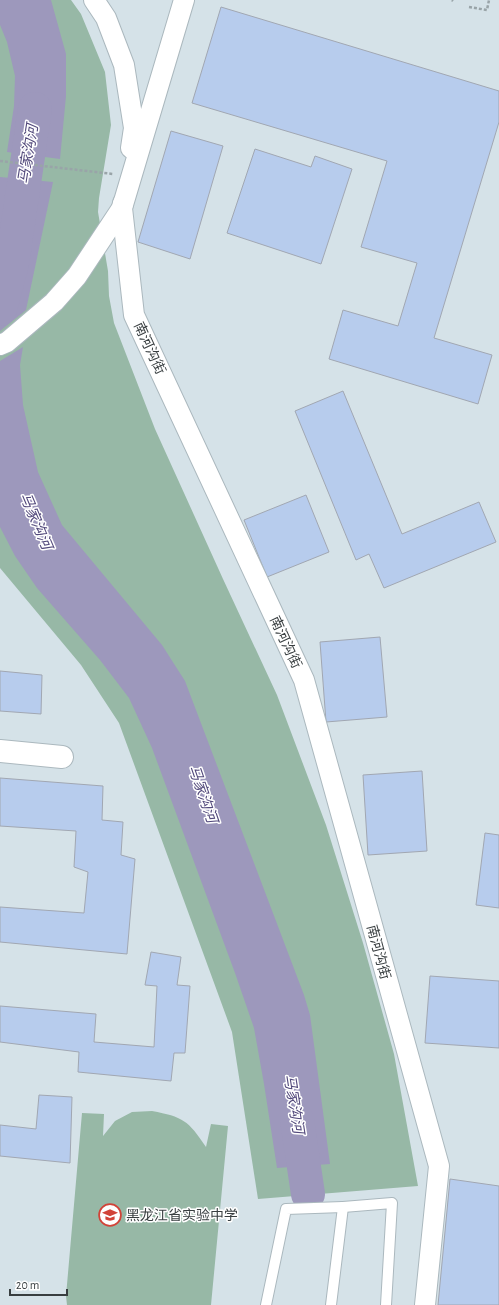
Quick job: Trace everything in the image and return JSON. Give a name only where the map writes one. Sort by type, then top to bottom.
[{"type":"street","points":[[0,346],[7,342],[54,302],[77,276],[122,208],[134,128],[124,65],[106,18],[94,0]]},
{"type":"street","name":"南河沟街","points":[[184,0],[122,208],[134,315],[304,680],[439,1166],[425,1305]]},
{"type":"street","points":[[0,751],[62,757]]},
{"type":"lane","points":[[266,1305],[286,1209],[343,1207],[392,1203],[386,1305]]},
{"type":"lane","points":[[331,1305],[343,1207]]},
{"type":"path","points":[[469,7],[487,10],[489,0]]},
{"type":"path","points":[[0,161],[127,176]]},
{"type":"green space","points":[[0,0],[71,0],[81,14],[105,72],[111,125],[98,212],[108,271],[109,296],[114,323],[155,429],[277,695],[326,825],[363,943],[394,1054],[418,1186],[258,1199],[232,1032],[119,723],[81,665],[0,568]]},
{"type":"green space","name":"黑龙江省实验中学","points":[[152,1111],[171,1115],[184,1121],[189,1125],[206,1147],[211,1124],[228,1126],[211,1305],[67,1305],[66,1296],[82,1113],[104,1114],[103,1136],[115,1121],[132,1112]]},
{"type":"water","points":[[0,0],[51,0],[66,54],[66,96],[60,159],[7,152],[14,106],[15,76],[7,42],[0,25]]},
{"type":"water","points":[[0,177],[53,182],[26,310],[0,331]]},
{"type":"water","points":[[23,347],[20,365],[23,405],[38,472],[62,525],[162,645],[185,681],[304,995],[310,1015],[330,1164],[277,1168],[254,1028],[152,748],[129,698],[100,660],[37,588],[15,556],[0,527],[0,361]]},
{"type":"building","points":[[221,7],[499,91],[499,122],[434,338],[492,355],[478,404],[329,359],[343,310],[398,326],[417,263],[361,247],[387,161],[192,103]]},
{"type":"building","points":[[171,131],[223,146],[190,259],[138,242]]},
{"type":"building","points":[[255,149],[311,167],[315,156],[352,169],[321,264],[227,233]]},
{"type":"building","points":[[343,391],[402,534],[479,502],[496,542],[384,588],[369,554],[356,560],[295,411]]},
{"type":"building","points":[[306,495],[329,552],[267,577],[244,520]]},
{"type":"building","points":[[380,637],[387,717],[326,722],[320,642]]},
{"type":"building","points":[[0,671],[42,675],[41,714],[0,711]]},
{"type":"building","points":[[422,771],[427,851],[368,855],[363,775]]},
{"type":"building","points":[[0,778],[103,786],[102,820],[123,822],[121,855],[135,859],[127,954],[0,942],[0,907],[84,913],[88,872],[74,867],[76,831],[0,826]]},
{"type":"building","points":[[485,833],[499,835],[499,908],[476,905]]},
{"type":"building","points":[[151,952],[181,957],[177,985],[190,986],[185,1053],[174,1053],[171,1081],[78,1072],[79,1052],[0,1042],[0,1006],[96,1014],[94,1042],[154,1047],[157,986],[145,985]]},
{"type":"building","points":[[430,976],[499,981],[499,1048],[425,1043]]},
{"type":"building","points":[[39,1095],[72,1097],[70,1163],[0,1156],[0,1125],[36,1129]]},
{"type":"building","points":[[450,1179],[499,1186],[499,1305],[438,1305]]},
{"type":"waterway","name":"马家沟河","points":[[0,309],[12,264],[35,109]]},
{"type":"waterway","name":"马家沟河","points":[[297,1120],[308,1194]]},
{"type":"place","name":"黑龙江省实验中学","points":[[110,1215]]}]
